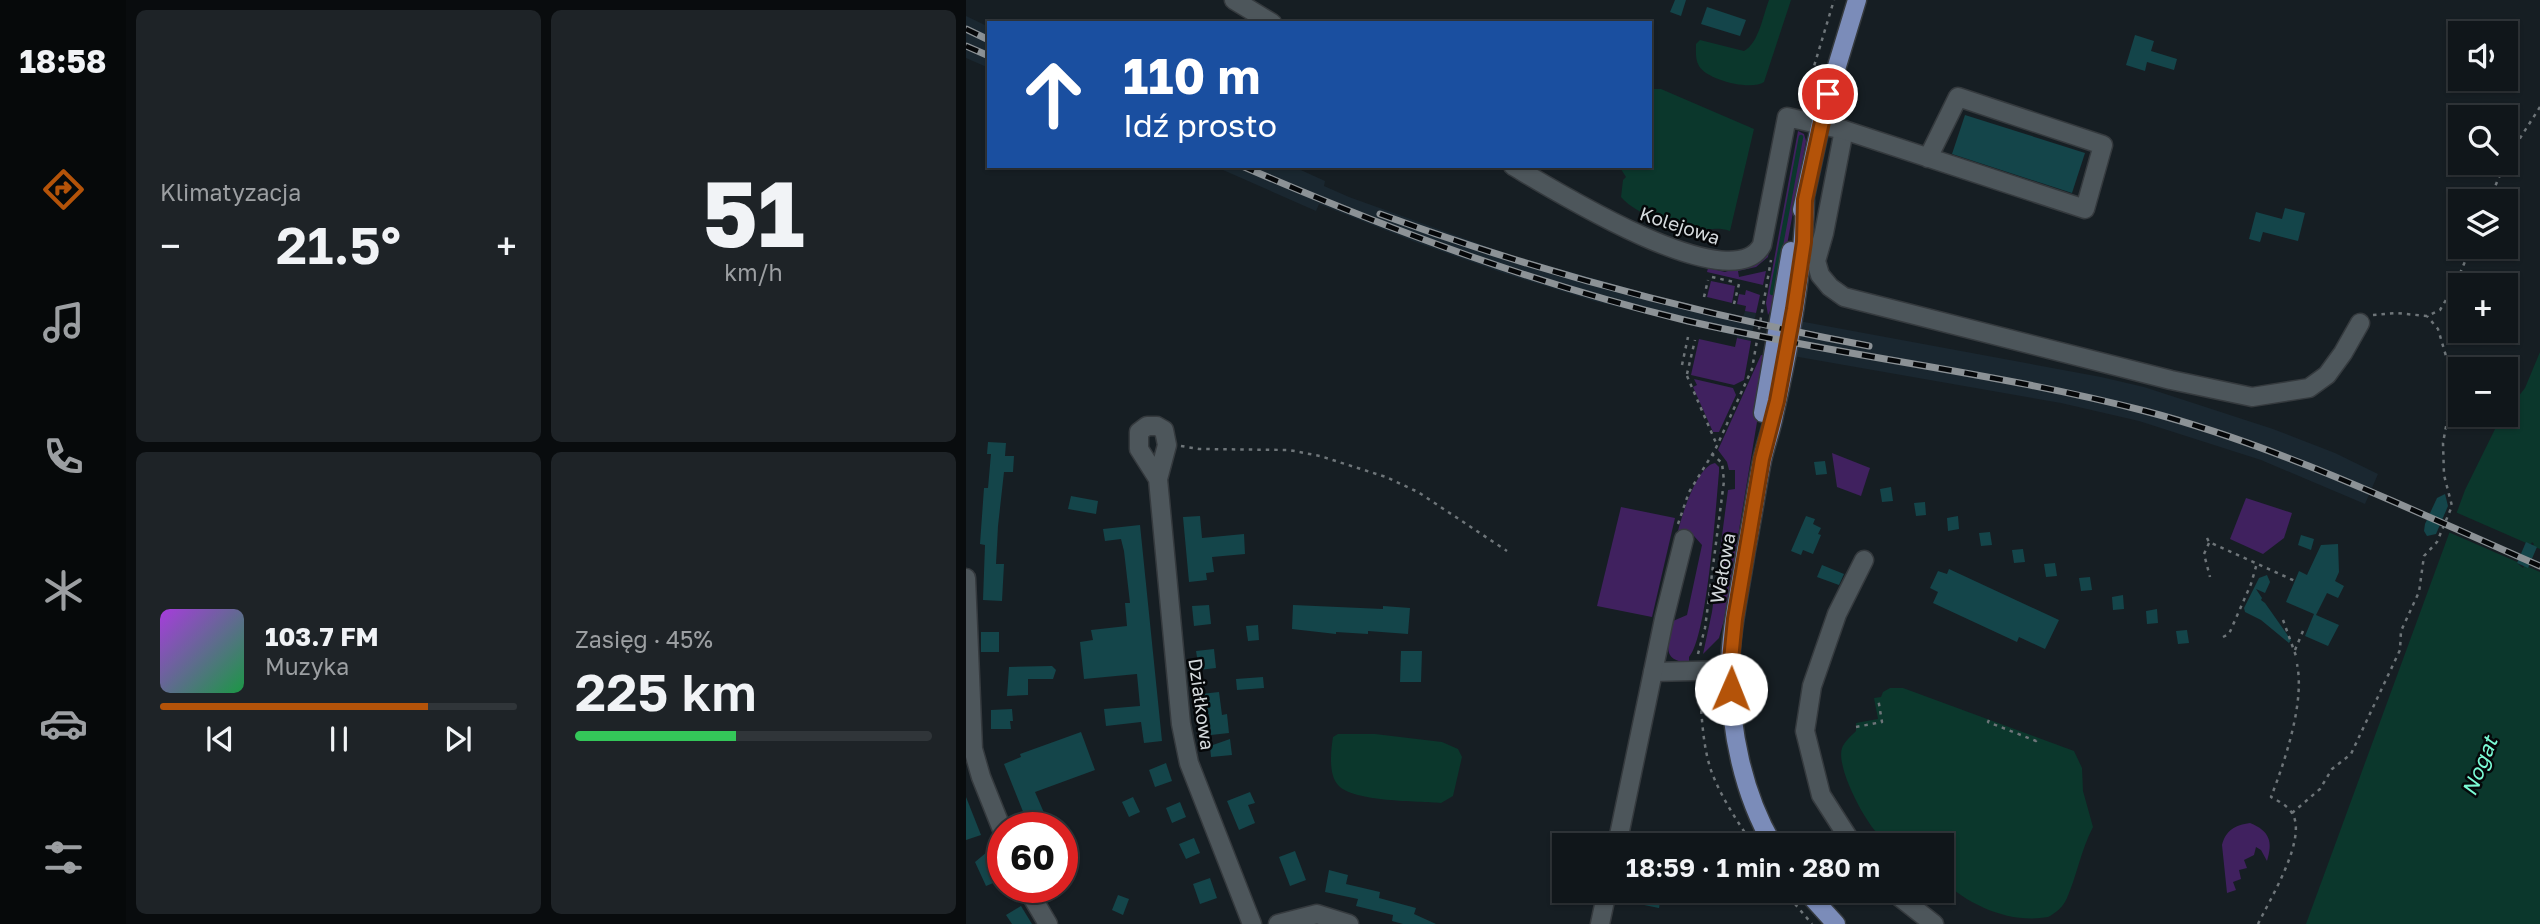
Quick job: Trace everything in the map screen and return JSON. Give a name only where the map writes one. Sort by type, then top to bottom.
[{"type":"main road","name":"Wałowa","points":[[1767,833],[1743,770],[1733,718],[1730,670],[1735,619],[1762,459],[1763,415],[1771,363],[1793,242],[1805,200],[1820,125],[1857,0]]},
{"type":"main road","points":[[1817,903],[1836,924]]},
{"type":"street","points":[[1234,0],[1269,21]]},
{"type":"street","points":[[1820,125],[1844,130],[1928,158],[2085,209],[2103,145],[1958,97],[1928,158]]},
{"type":"street","name":"Kolejowa","points":[[1517,168],[1639,236],[1699,256],[1735,262],[1752,257],[1762,245],[1787,117],[1820,125]]},
{"type":"street","points":[[1844,130],[1816,261],[1820,275],[1844,297],[2171,380],[2252,397],[2309,388],[2327,375],[2368,318]]},
{"type":"street","name":"Działkowa","points":[[1158,479],[1139,449],[1139,432],[1147,426],[1157,426],[1164,430],[1167,445],[1158,479],[1181,724],[1189,763],[1252,924]]},
{"type":"street","points":[[1619,833],[1684,539]]},
{"type":"street","points":[[1845,833],[1821,794],[1805,731],[1812,686],[1837,614],[1864,560]]},
{"type":"street","points":[[966,578],[973,749],[995,812]]},
{"type":"street","points":[[1653,672],[1730,670]]},
{"type":"street","points":[[1036,903],[1048,924]]},
{"type":"street","points":[[1600,924],[1604,903]]},
{"type":"street","points":[[1907,903],[1934,924]]},
{"type":"street","points":[[1278,924],[1317,914],[1349,924]]},
{"type":"path","points":[[2518,141],[2540,107]]},
{"type":"path","points":[[2368,318],[2427,316],[2440,310],[2466,259]]},
{"type":"path","points":[[1712,277],[1734,282]]},
{"type":"path","points":[[1704,297],[1708,280]]},
{"type":"path","points":[[1734,304],[1739,284]]},
{"type":"path","points":[[1698,656],[1705,628],[1724,481],[1722,463],[1712,454],[1752,369],[1762,304]]},
{"type":"path","points":[[2292,813],[2320,789],[2332,769],[2351,754],[2400,650],[2401,631],[2419,592],[2424,556],[2437,541],[2452,500],[2444,475],[2443,443],[2454,383],[2438,329],[2427,316]]},
{"type":"path","points":[[1682,365],[1688,337]]},
{"type":"path","points":[[1695,340],[1687,375],[1717,445]]},
{"type":"path","points":[[1167,445],[1199,449],[1289,450],[1320,456],[1373,473],[1419,492],[1507,551]]},
{"type":"path","points":[[2210,577],[2204,554],[2208,540],[2295,581]]},
{"type":"path","points":[[2223,637],[2229,634],[2251,584],[2257,563]]},
{"type":"path","points":[[2283,620],[2296,656]]},
{"type":"path","points":[[2295,650],[2303,631],[2302,627]]},
{"type":"path","points":[[2258,924],[2292,853],[2297,834],[2292,813],[2285,805],[2271,797],[2287,755],[2296,703],[2297,664]]},
{"type":"path","points":[[1699,684],[1706,747],[1712,772],[1746,833]]},
{"type":"path","points":[[1856,727],[1882,722],[1878,698]]},
{"type":"path","points":[[1989,720],[1988,722],[2036,741],[2037,738]]},
{"type":"path","points":[[1794,903],[1812,924]]},
{"type":"shaded area","points":[[966,16],[987,26],[987,67],[966,58]]},
{"type":"shaded area","points":[[1798,131],[1804,134],[1806,141],[1774,316],[1772,307],[1768,315],[1766,303]]},
{"type":"shaded area","points":[[1219,168],[1296,168],[1325,181],[1324,186],[1349,197],[1513,256],[1681,303],[1743,317],[1745,311],[1756,313],[1751,341],[1594,301],[1506,274],[1319,204],[1316,211]]},
{"type":"shaded area","points":[[1779,197],[1768,257],[1756,267],[1738,271],[1739,277],[1766,271],[1763,285],[1707,272],[1708,268],[1725,272],[1734,269],[1735,265],[1740,265]]},
{"type":"shaded area","points":[[1711,281],[1735,286],[1732,303],[1707,297]]},
{"type":"shaded area","points":[[1746,290],[1760,295],[1756,313],[1745,311],[1746,306],[1737,304],[1739,294],[1745,295]]},
{"type":"shaded area","points":[[1799,321],[2144,387],[2273,429],[2335,453],[2378,474],[2365,504],[2261,460],[2139,421],[2061,403],[1793,356]]},
{"type":"shaded area","points":[[1737,338],[1751,341],[1744,380],[1734,385],[1691,375],[1699,339],[1735,347]]},
{"type":"shaded area","points":[[1761,355],[1768,356],[1724,620],[1719,638],[1703,654],[1712,612],[1728,490],[1735,489],[1735,470],[1729,470],[1727,462],[1718,450]]},
{"type":"shaded area","points":[[1694,379],[1733,388],[1736,395],[1719,432],[1713,432],[1693,387],[1697,385]]},
{"type":"shaded area","points":[[1832,453],[1870,468],[1861,496],[1837,487]]},
{"type":"shaded area","points":[[1715,463],[1719,472],[1706,599],[1689,662],[1680,661],[1673,658],[1668,649],[1670,636],[1673,621],[1687,615],[1702,545],[1694,536],[1678,531],[1696,482],[1708,466]]},
{"type":"shaded area","points":[[2246,498],[2292,513],[2284,538],[2263,554],[2230,539]]},
{"type":"shaded area","points":[[1621,507],[1675,518],[1652,617],[1597,606]]},
{"type":"shaded area","points":[[2250,823],[2262,830],[2268,838],[2270,848],[2267,861],[2256,847],[2254,855],[2244,860],[2247,868],[2239,870],[2241,879],[2233,882],[2236,890],[2227,893],[2222,845],[2232,829]]},
{"type":"water","points":[[1769,0],[1791,0],[1764,82],[1740,85],[1720,80],[1704,71],[1697,61],[1696,44],[1700,40],[1744,51],[1757,35]]},
{"type":"water","points":[[1652,89],[1661,89],[1754,129],[1730,231],[1670,223],[1637,210],[1621,197],[1623,180],[1626,177],[1620,168],[1652,168]]},
{"type":"water","name":"Nogat","points":[[2540,352],[2540,924],[2306,924],[2465,490],[2496,427],[2518,427],[2518,397],[2525,388]],"holes":[[[2532,542],[2534,544],[2523,568],[2517,563],[2526,543]]]},
{"type":"water","points":[[1890,688],[1903,688],[2074,751],[2082,768],[2083,791],[2093,827],[2067,898],[2054,914],[2034,918],[2006,915],[1978,905],[1954,890],[1954,833],[1877,833],[1872,827],[1856,800],[1841,757],[1846,741],[1856,731],[1856,723],[1878,719],[1874,698],[1881,697],[1883,692]]},
{"type":"water","points":[[1338,734],[1375,734],[1442,742],[1458,749],[1462,757],[1453,796],[1441,803],[1371,798],[1346,791],[1338,785],[1331,768],[1333,737]]},
{"type":"pier","points":[[2453,511],[2540,549],[2540,572],[2446,531]]},
{"type":"building","points":[[1675,0],[1686,0],[1681,16],[1670,12]]},
{"type":"building","points":[[1707,7],[1746,20],[1740,36],[1701,24]]},
{"type":"building","points":[[2135,35],[2154,41],[2151,51],[2177,59],[2174,70],[2147,62],[2145,71],[2126,65]]},
{"type":"building","points":[[1965,115],[2085,153],[2072,193],[1952,154]]},
{"type":"building","points":[[2285,208],[2305,213],[2298,241],[2263,232],[2260,242],[2249,239],[2256,212],[2282,219]]},
{"type":"building","points":[[988,442],[1006,443],[1005,456],[1014,456],[1013,472],[1004,472],[998,526],[996,564],[1004,564],[1002,601],[983,600],[985,545],[980,544],[984,488],[988,488],[991,454],[987,454]]},
{"type":"building","points":[[1825,461],[1827,474],[1816,475],[1814,462]]},
{"type":"building","points":[[1891,487],[1893,501],[1882,502],[1880,489]]},
{"type":"building","points":[[2445,494],[2448,506],[2436,534],[2427,536],[2424,531],[2425,524],[2437,498]]},
{"type":"building","points":[[1071,496],[1098,501],[1096,514],[1068,509]]},
{"type":"building","points":[[1925,502],[1926,515],[1916,516],[1914,503]]},
{"type":"building","points":[[1200,516],[1202,538],[1244,534],[1245,554],[1212,557],[1214,572],[1206,573],[1207,580],[1189,582],[1183,517]]},
{"type":"building","points":[[1806,516],[1815,519],[1813,524],[1821,528],[1818,534],[1821,535],[1813,554],[1803,550],[1801,555],[1791,551]]},
{"type":"building","points":[[1958,516],[1959,529],[1948,531],[1947,518]]},
{"type":"building","points":[[1140,525],[1162,741],[1144,743],[1141,722],[1106,726],[1104,709],[1140,706],[1137,674],[1084,679],[1080,642],[1093,640],[1091,630],[1127,626],[1125,603],[1130,603],[1124,551],[1121,539],[1105,541],[1103,529]]},
{"type":"building","points":[[1990,532],[1992,545],[1981,546],[1979,533]]},
{"type":"building","points":[[2301,535],[2314,539],[2311,550],[2298,545]]},
{"type":"building","points":[[2526,542],[2537,547],[2528,568],[2517,563]]},
{"type":"building","points":[[2338,544],[2339,572],[2335,581],[2344,586],[2338,598],[2327,593],[2316,615],[2339,625],[2328,646],[2305,636],[2314,614],[2286,602],[2299,571],[2307,575],[2321,545]]},
{"type":"building","points":[[2023,549],[2025,562],[2014,563],[2012,550]]},
{"type":"building","points":[[2055,563],[2057,576],[2046,577],[2044,564]]},
{"type":"building","points":[[1822,565],[1844,574],[1839,585],[1817,577]]},
{"type":"building","points":[[1949,569],[2059,620],[2045,649],[2019,637],[2017,642],[1933,603],[1938,592],[1930,588],[1938,571],[1947,574]]},
{"type":"building","points":[[2267,575],[2270,582],[2265,593],[2256,589],[2261,600],[2291,640],[2289,643],[2261,620],[2245,612],[2244,608],[2259,578]]},
{"type":"building","points":[[2090,577],[2092,590],[2081,591],[2079,578]]},
{"type":"building","points":[[2123,595],[2124,609],[2113,610],[2112,597]]},
{"type":"building","points":[[1209,605],[1211,624],[1194,626],[1192,606]]},
{"type":"building","points":[[1293,605],[1410,608],[1408,634],[1368,631],[1368,634],[1336,634],[1292,629]]},
{"type":"building","points":[[2157,609],[2158,623],[2147,624],[2146,611]]},
{"type":"building","points":[[1258,625],[1259,640],[1248,641],[1246,626]]},
{"type":"building","points":[[2187,630],[2189,643],[2178,644],[2176,631]]},
{"type":"building","points":[[981,632],[999,632],[999,652],[981,652]]},
{"type":"building","points":[[1214,649],[1216,668],[1199,670],[1196,651]]},
{"type":"building","points":[[1401,651],[1422,651],[1421,682],[1400,682]]},
{"type":"building","points":[[1052,666],[1056,670],[1053,679],[1028,679],[1028,695],[1007,696],[1009,667]]},
{"type":"building","points":[[1263,677],[1264,688],[1237,690],[1236,679]]},
{"type":"building","points":[[1219,692],[1222,715],[1227,714],[1229,733],[1211,735],[1209,714],[1204,714],[1201,694]]},
{"type":"building","points":[[1012,709],[1011,729],[991,729],[991,710]]},
{"type":"building","points":[[1081,732],[1095,770],[1035,792],[1044,812],[1023,812],[1004,764],[1021,757],[1020,754]]},
{"type":"building","points":[[1230,739],[1232,755],[1211,757],[1210,746]]},
{"type":"building","points":[[1166,763],[1172,781],[1155,787],[1149,770]]},
{"type":"building","points":[[1250,792],[1255,803],[1248,805],[1255,823],[1239,830],[1227,801]]},
{"type":"building","points":[[966,797],[981,835],[966,840]]},
{"type":"building","points":[[1133,797],[1140,812],[1129,817],[1122,802]]},
{"type":"building","points":[[1180,802],[1186,817],[1172,823],[1166,808]]},
{"type":"building","points":[[1194,838],[1200,853],[1186,859],[1179,844]]},
{"type":"building","points":[[1295,851],[1306,880],[1290,886],[1279,857]]},
{"type":"building","points":[[987,852],[987,886],[986,886],[975,862]]},
{"type":"building","points":[[1329,870],[1348,875],[1346,884],[1380,892],[1379,898],[1416,908],[1414,914],[1436,924],[1403,924],[1392,921],[1393,915],[1356,906],[1358,899],[1325,892]]},
{"type":"building","points":[[1210,878],[1217,898],[1200,904],[1193,884]]},
{"type":"building","points":[[1118,895],[1129,899],[1123,915],[1112,910]]},
{"type":"building","points":[[1639,903],[1660,903],[1659,908]]},
{"type":"building","points":[[1021,906],[1032,924],[1012,924],[1006,915]]},
{"type":"waterway","points":[[1772,293],[1801,137]]},
{"type":"railway","points":[[966,29],[987,39]]},
{"type":"railway","points":[[966,46],[987,55]]},
{"type":"railway","points":[[1247,168],[1406,233],[1517,272],[1631,306],[1745,333],[2032,385],[2145,411],[2196,426],[2346,481],[2540,566]]},
{"type":"railway","points":[[1380,214],[1561,274],[1745,321],[1869,346]]},
{"type":"route","points":[[1731,689],[1735,619],[1762,459],[1777,401],[1794,309],[1804,242],[1805,200],[1828,94]]}]
